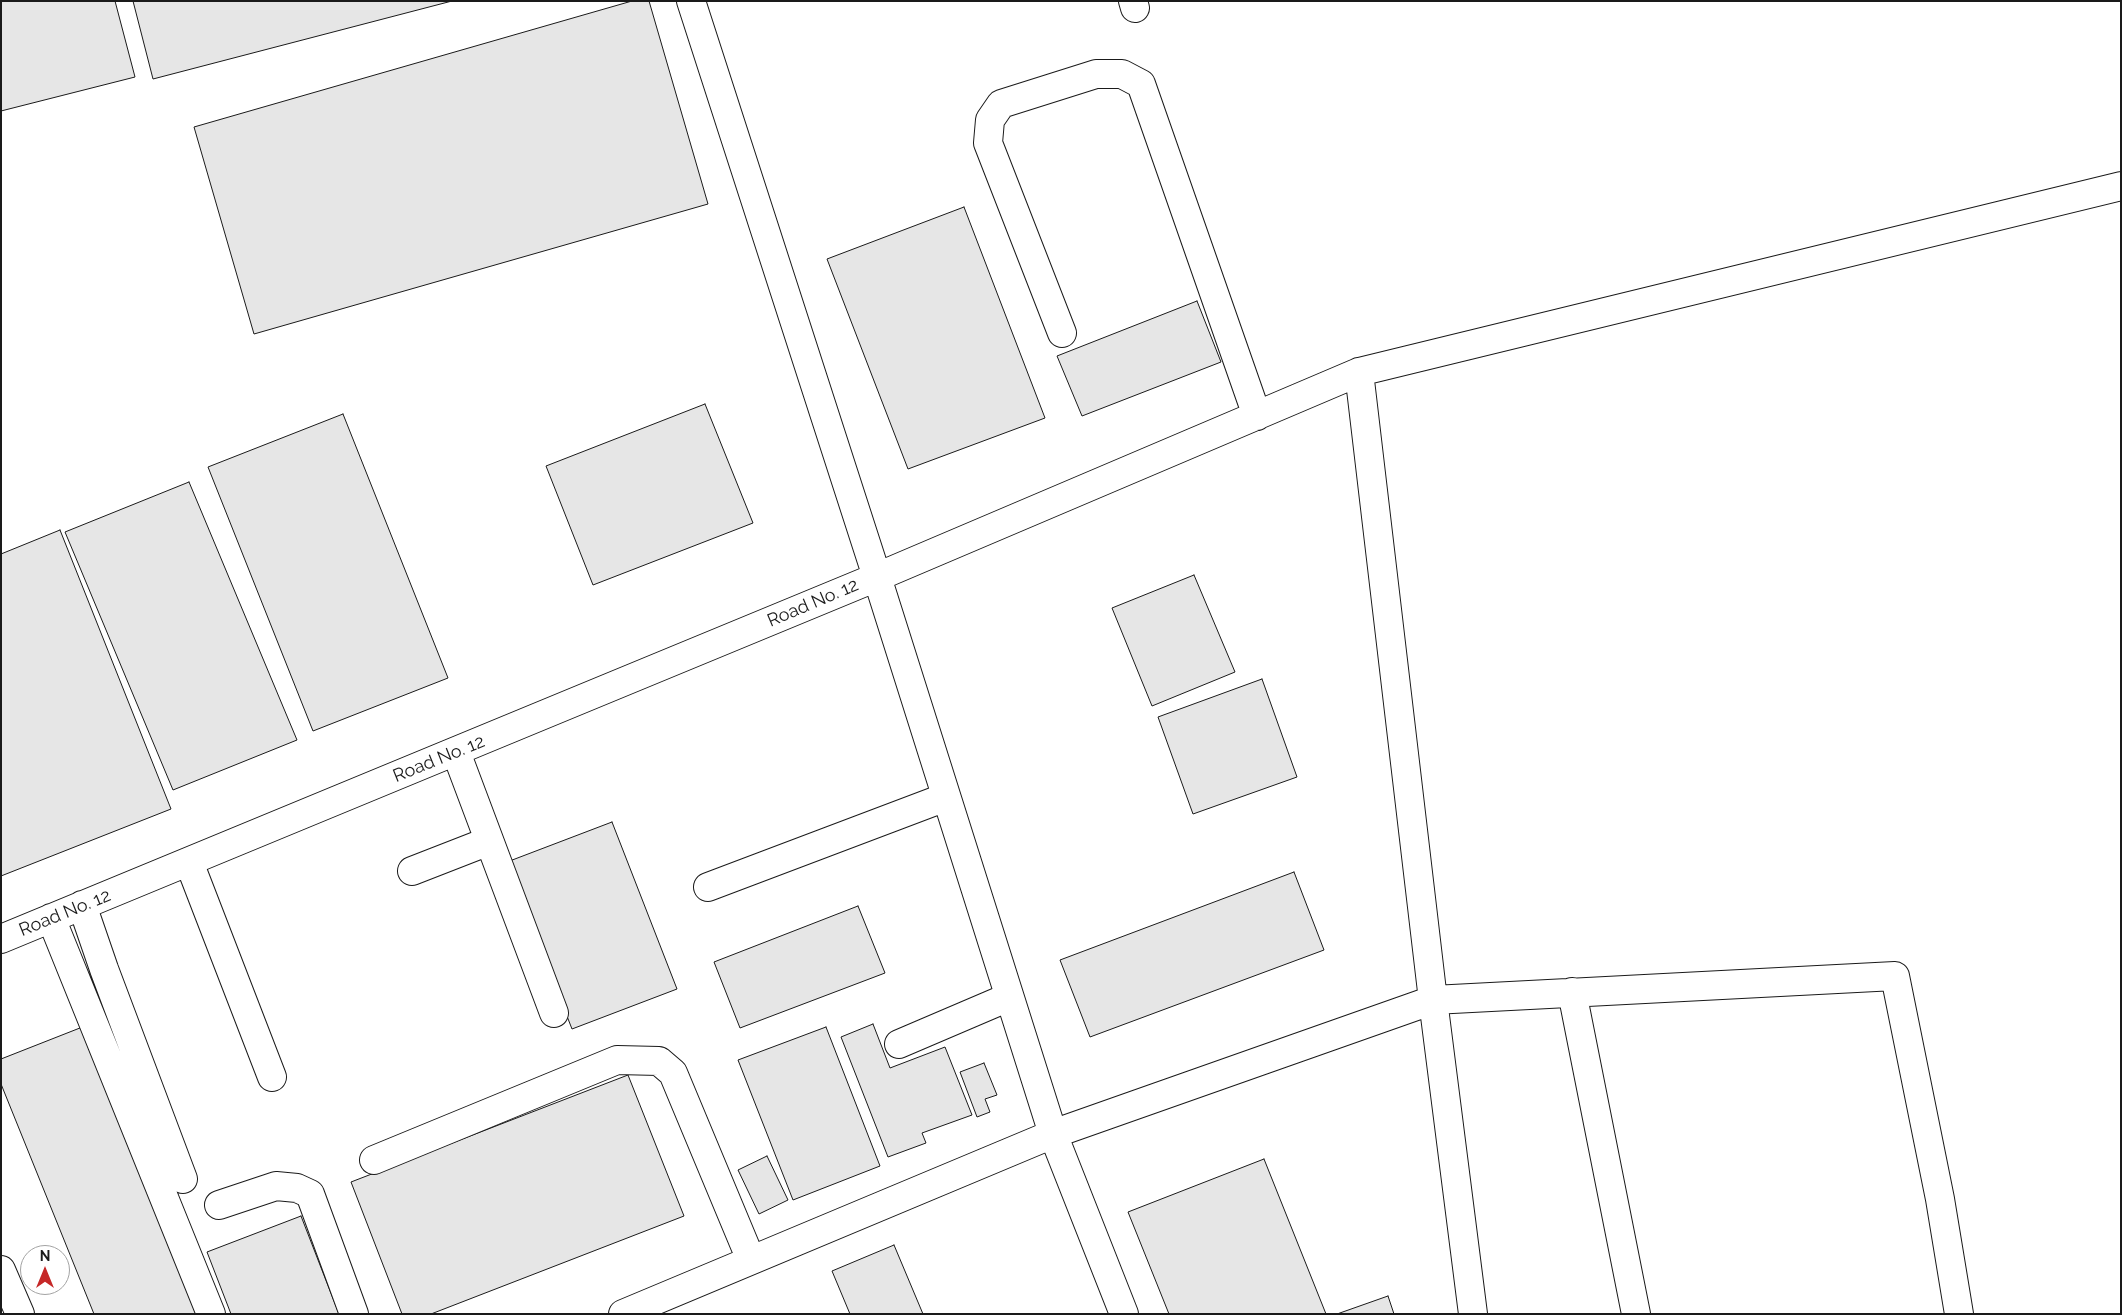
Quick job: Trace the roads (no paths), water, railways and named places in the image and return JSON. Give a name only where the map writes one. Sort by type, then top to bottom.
[{"type":"street","points":[[691,1],[877,577],[1053,1134],[1124,1314]]},
{"type":"street","points":[[1062,333],[988,143],[990,120],[1001,104],[1096,74],[1122,74],[1141,84],[1257,416]]},
{"type":"street","name":"Road No. 12","points":[[1,939],[877,577],[1359,372],[2121,186]]},
{"type":"street","points":[[1359,372],[1433,1000],[1473,1314]]},
{"type":"street","points":[[456,752],[554,1013]]},
{"type":"street","points":[[708,887],[946,797]]},
{"type":"street","points":[[412,871],[489,841]]},
{"type":"street","points":[[189,862],[272,1078]]},
{"type":"street","points":[[82,905],[183,1179]]},
{"type":"street","points":[[51,918],[211,1314]]},
{"type":"street","points":[[623,1314],[655,1308],[751,1260],[1053,1134],[1433,1000],[1895,976],[1940,1199],[1959,1314]]},
{"type":"street","points":[[1572,992],[1636,1314]]},
{"type":"street","points":[[899,1044],[1009,997]]},
{"type":"street","points":[[374,1160],[617,1060],[659,1062],[673,1073],[751,1260]]},
{"type":"street","points":[[219,1206],[276,1186],[297,1188],[310,1194],[354,1314]]},
{"type":"street","points":[[1,1270],[20,1314]]}]
